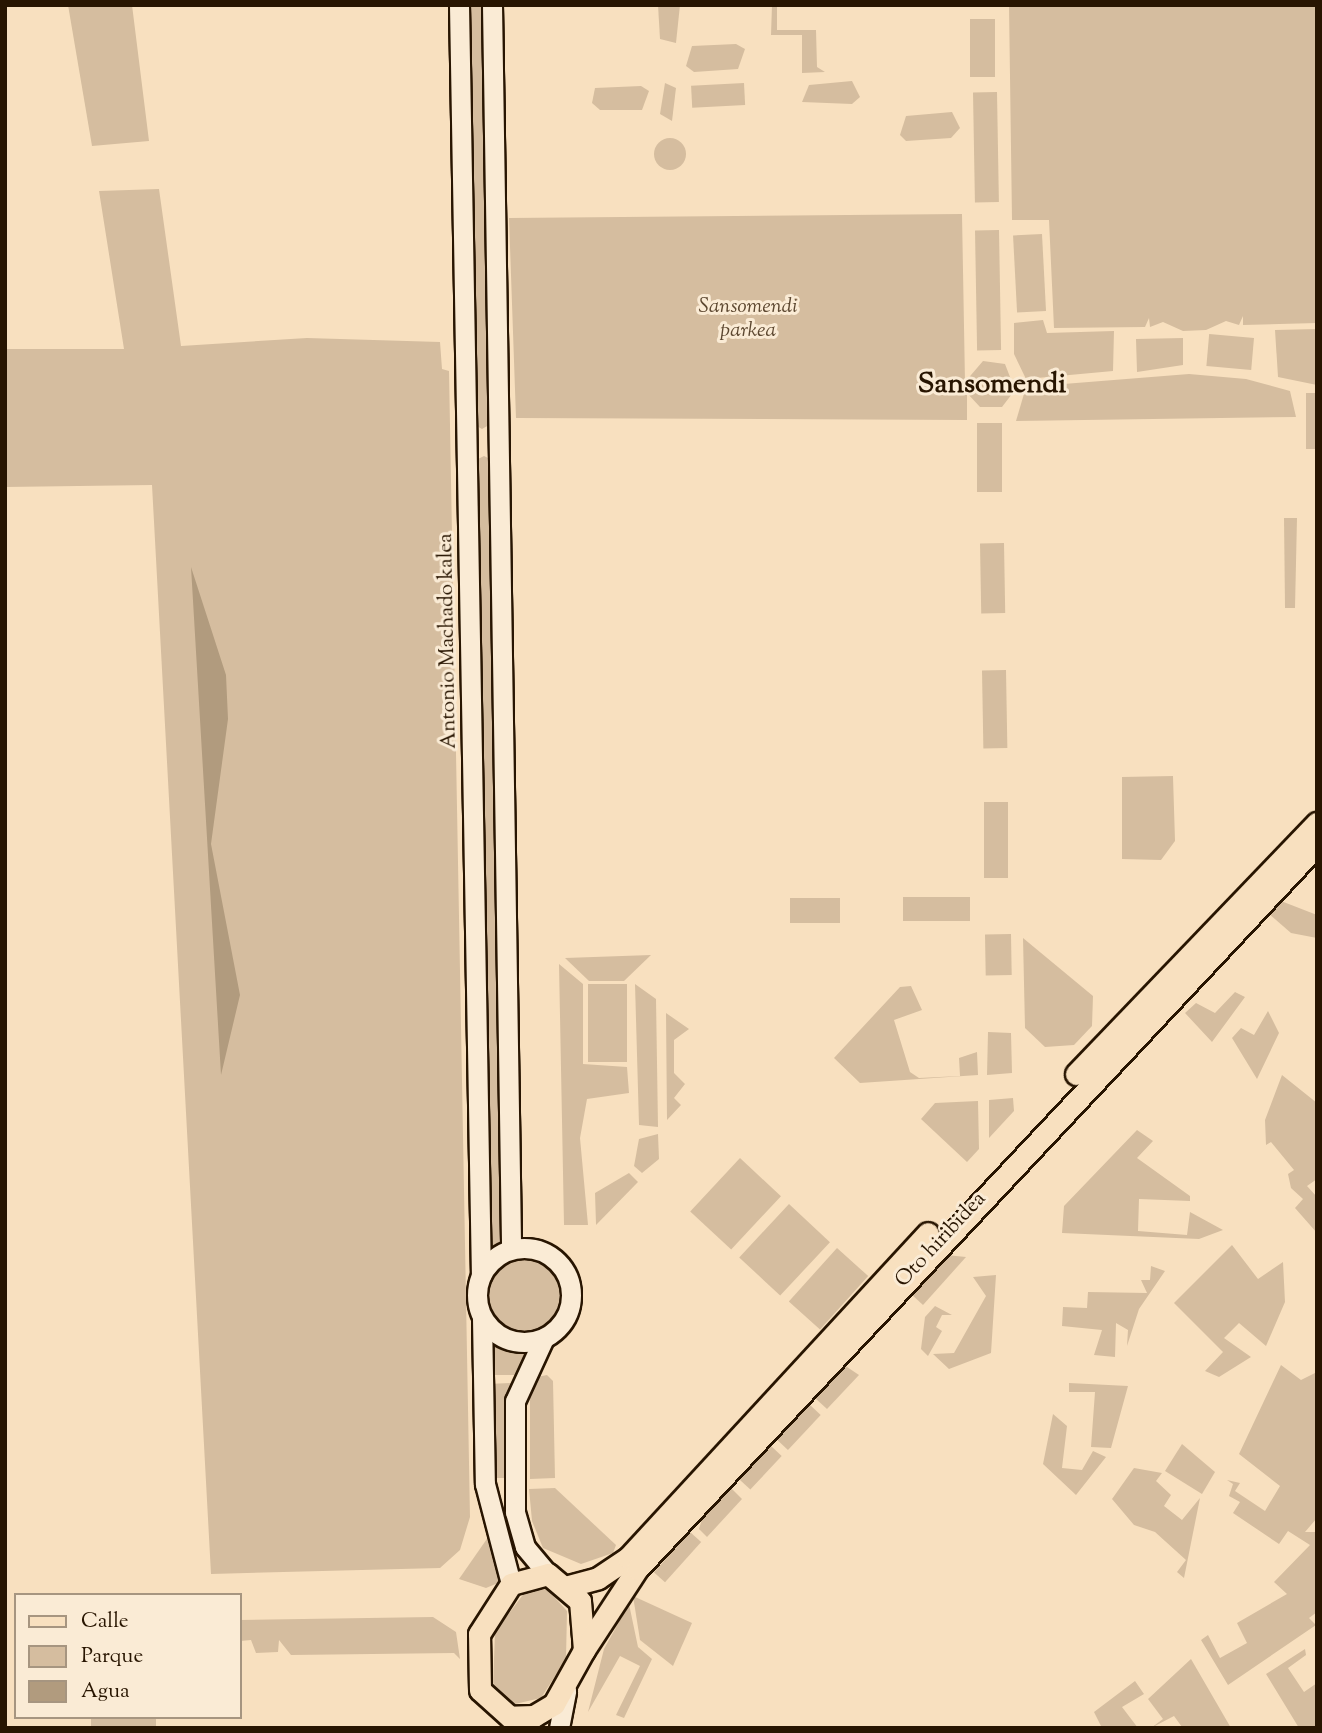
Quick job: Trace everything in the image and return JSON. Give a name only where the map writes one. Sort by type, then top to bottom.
[{"type":"main road","name":"Antonio Machado kalea","points":[[459,5],[481,1276]]},
{"type":"main road","points":[[492,5],[512,1249]]},
{"type":"main road","name":"Oto hiribidea","points":[[569,1586],[598,1578],[628,1558],[1317,822]]},
{"type":"main road","name":"Oto hiribidea","points":[[584,1650],[637,1569],[1317,845]]},
{"type":"main road","points":[[511,1584],[485,1484],[481,1276],[512,1249],[546,1253],[567,1275],[569,1310],[544,1338],[515,1401],[515,1512],[525,1547],[548,1574],[569,1586],[584,1613],[584,1650],[566,1691],[559,1728]]},
{"type":"main road","points":[[482,1318],[516,1342],[544,1338]]},
{"type":"main road","points":[[548,1574],[511,1584],[479,1634],[477,1672],[492,1707],[523,1723],[545,1711],[566,1691]]},
{"type":"green space","points":[[68,5],[132,5],[149,141],[92,146]]},
{"type":"green space","points":[[465,5],[486,5],[489,425],[482,429],[473,424]]},
{"type":"green space","points":[[658,5],[680,5],[676,43],[660,39]]},
{"type":"green space","points":[[772,5],[777,5],[777,30],[816,30],[817,67],[825,72],[802,73],[802,35],[771,35]]},
{"type":"green space","points":[[1009,5],[1317,5],[1317,323],[1243,325],[1243,316],[1239,325],[1226,321],[1206,330],[1183,331],[1163,322],[1150,327],[1149,318],[1145,327],[1054,328],[1049,220],[1012,220]]},
{"type":"green space","points":[[970,19],[995,19],[995,77],[970,77]]},
{"type":"green space","points":[[736,44],[745,49],[738,69],[694,72],[686,66],[692,46]]},
{"type":"green space","points":[[852,81],[860,97],[852,104],[802,102],[809,85]]},
{"type":"green space","points":[[665,83],[676,88],[672,121],[660,114]]},
{"type":"green space","points":[[744,83],[745,105],[692,108],[691,86]]},
{"type":"green space","points":[[641,86],[649,91],[642,110],[600,110],[592,103],[595,88]]},
{"type":"green space","points":[[973,92],[997,92],[999,202],[975,202]]},
{"type":"green space","points":[[952,112],[960,128],[951,138],[906,141],[900,135],[906,116]]},
{"type":"green space","points":[[670,138],[681,143],[686,154],[681,165],[670,170],[659,165],[654,154],[659,143]]},
{"type":"green space","points":[[159,189],[181,346],[307,338],[440,342],[442,369],[449,371],[470,1517],[460,1550],[440,1568],[211,1574],[152,485],[5,487],[5,349],[124,349],[99,191]]},
{"type":"green space","name":"Sansomendi parkea","points":[[962,214],[965,382],[983,361],[1005,364],[1015,390],[1002,407],[980,407],[967,393],[967,420],[516,418],[509,218]]},
{"type":"green space","points":[[975,230],[999,230],[1001,350],[977,350]]},
{"type":"green space","points":[[1042,234],[1046,311],[1017,312],[1013,236]]},
{"type":"green space","points":[[1043,320],[1047,333],[1114,331],[1113,371],[1026,379],[1014,354],[1014,323]]},
{"type":"green space","points":[[1317,329],[1317,385],[1278,377],[1275,330]]},
{"type":"green space","points":[[1209,334],[1254,338],[1251,370],[1206,366]]},
{"type":"green space","points":[[1183,338],[1183,365],[1137,372],[1136,339]]},
{"type":"green space","points":[[1189,374],[1246,379],[1290,391],[1296,417],[1016,421],[1026,387]]},
{"type":"green space","points":[[1306,393],[1317,393],[1317,449],[1306,449]]},
{"type":"green space","points":[[977,423],[1002,423],[1002,492],[977,492]]},
{"type":"green space","points":[[484,456],[492,460],[505,1246],[486,1258],[476,460]]},
{"type":"green space","points":[[1284,518],[1297,518],[1295,608],[1285,608]]},
{"type":"green space","points":[[980,543],[1004,543],[1005,613],[981,613]]},
{"type":"green space","points":[[982,670],[1006,670],[1007,748],[983,748]]},
{"type":"green space","points":[[1173,776],[1175,841],[1161,860],[1122,859],[1122,777]]},
{"type":"green space","points":[[984,802],[1008,802],[1008,878],[984,878]]},
{"type":"green space","points":[[903,897],[970,897],[970,921],[903,921]]},
{"type":"green space","points":[[790,898],[840,898],[840,923],[790,923]]},
{"type":"green space","points":[[1281,901],[1317,915],[1317,938],[1291,933],[1269,914]]},
{"type":"green space","points":[[985,934],[1011,934],[1012,975],[986,975]]},
{"type":"green space","points":[[1023,938],[1093,996],[1092,1026],[1074,1045],[1045,1047],[1025,1028]]},
{"type":"green space","points":[[651,955],[624,981],[589,981],[565,958]]},
{"type":"green space","points":[[559,964],[583,984],[583,1064],[627,1067],[629,1093],[587,1099],[580,1138],[588,1225],[564,1225]]},
{"type":"green space","points":[[588,984],[627,984],[627,1062],[588,1062]]},
{"type":"green space","points":[[635,984],[656,999],[658,1127],[639,1125]]},
{"type":"green space","points":[[911,986],[922,1010],[894,1020],[910,1072],[919,1078],[960,1076],[959,1058],[977,1052],[978,1075],[860,1083],[834,1058],[900,987]]},
{"type":"green space","points":[[1235,992],[1245,997],[1212,1042],[1185,1013],[1196,1003],[1215,1013]]},
{"type":"green space","points":[[1268,1011],[1279,1033],[1257,1079],[1232,1038],[1241,1028],[1254,1035]]},
{"type":"green space","points":[[666,1013],[689,1029],[674,1040],[674,1073],[685,1084],[674,1098],[681,1105],[667,1120]]},
{"type":"green space","points":[[988,1032],[1011,1033],[1012,1073],[987,1075]]},
{"type":"green space","points":[[1282,1075],[1317,1103],[1317,1179],[1307,1186],[1317,1197],[1317,1233],[1295,1208],[1303,1199],[1291,1188],[1288,1174],[1294,1170],[1271,1142],[1266,1145],[1265,1120]]},
{"type":"green space","points":[[1013,1098],[1014,1111],[989,1138],[989,1100]]},
{"type":"green space","points":[[978,1101],[979,1149],[967,1162],[921,1119],[935,1103]]},
{"type":"green space","points":[[1137,1130],[1153,1141],[1137,1158],[1190,1196],[1190,1201],[1139,1199],[1138,1231],[1187,1235],[1190,1212],[1223,1230],[1199,1239],[1062,1233],[1064,1206]]},
{"type":"green space","points":[[658,1134],[659,1159],[642,1173],[634,1166],[639,1139]]},
{"type":"green space","points":[[740,1158],[781,1196],[731,1250],[690,1211]]},
{"type":"green space","points":[[629,1173],[638,1182],[596,1225],[595,1193]]},
{"type":"green space","points":[[789,1204],[830,1242],[780,1296],[739,1257]]},
{"type":"green space","points":[[1232,1245],[1258,1279],[1283,1262],[1285,1302],[1266,1346],[1239,1323],[1224,1338],[1251,1357],[1219,1377],[1205,1371],[1223,1352],[1174,1303]]},
{"type":"green space","points":[[837,1248],[868,1276],[820,1330],[789,1302]]},
{"type":"green space","points":[[946,1255],[966,1257],[923,1305],[910,1293]]},
{"type":"green space","points":[[525,1258],[540,1261],[552,1270],[561,1282],[564,1297],[561,1312],[552,1324],[540,1333],[525,1336],[510,1333],[498,1324],[489,1312],[486,1297],[489,1282],[498,1270],[510,1261]]},
{"type":"green space","points":[[1151,1266],[1165,1271],[1139,1309],[1127,1346],[1128,1330],[1116,1323],[1115,1357],[1094,1355],[1102,1330],[1062,1326],[1063,1307],[1087,1308],[1088,1292],[1147,1293],[1141,1280],[1150,1280]]},
{"type":"green space","points":[[996,1275],[991,1353],[949,1369],[933,1354],[954,1353],[986,1296],[973,1277]]},
{"type":"green space","points":[[935,1306],[952,1315],[942,1315],[936,1327],[942,1331],[928,1356],[921,1349],[925,1317]]},
{"type":"green space","points":[[490,1338],[528,1352],[515,1375],[488,1375]]},
{"type":"green space","points":[[844,1365],[859,1375],[827,1409],[815,1398]]},
{"type":"green space","points":[[1281,1365],[1301,1380],[1317,1372],[1317,1518],[1305,1532],[1317,1532],[1317,1612],[1309,1618],[1316,1625],[1228,1685],[1201,1640],[1208,1635],[1220,1658],[1247,1643],[1237,1623],[1287,1594],[1274,1582],[1310,1545],[1288,1531],[1279,1544],[1233,1513],[1240,1502],[1229,1496],[1233,1484],[1227,1480],[1240,1483],[1235,1491],[1265,1511],[1280,1486],[1239,1454]]},
{"type":"green space","points":[[547,1375],[553,1381],[555,1478],[530,1479],[530,1397],[537,1377]]},
{"type":"green space","points":[[513,1383],[509,1478],[491,1478],[488,1384]]},
{"type":"green space","points":[[1069,1383],[1128,1386],[1111,1448],[1091,1447],[1095,1392],[1069,1392]]},
{"type":"green space","points":[[809,1404],[821,1415],[788,1450],[776,1439]]},
{"type":"green space","points":[[1053,1414],[1067,1426],[1062,1468],[1082,1470],[1093,1451],[1106,1457],[1076,1495],[1043,1464]]},
{"type":"green space","points":[[1182,1444],[1215,1472],[1202,1494],[1165,1471]]},
{"type":"green space","points":[[770,1445],[782,1456],[750,1490],[739,1479]]},
{"type":"green space","points":[[1134,1468],[1162,1473],[1156,1481],[1171,1495],[1164,1506],[1182,1520],[1200,1498],[1184,1578],[1177,1572],[1186,1560],[1155,1532],[1134,1525],[1112,1499]]},
{"type":"green space","points":[[555,1488],[616,1545],[613,1553],[581,1564],[543,1548],[532,1521],[529,1489]]},
{"type":"green space","points":[[731,1488],[742,1499],[707,1537],[699,1529],[702,1519]]},
{"type":"green space","points":[[690,1532],[701,1542],[665,1582],[654,1572]]},
{"type":"green space","points":[[491,1533],[502,1575],[498,1583],[486,1588],[459,1579]]},
{"type":"green space","points":[[547,1589],[567,1611],[566,1659],[541,1698],[515,1704],[493,1687],[495,1632],[525,1592]]},
{"type":"green space","points":[[633,1596],[692,1623],[673,1666],[640,1640]]},
{"type":"green space","points":[[629,1604],[638,1647],[652,1659],[624,1718],[616,1715],[640,1666],[620,1656],[588,1712],[604,1649]]},
{"type":"green space","points":[[433,1617],[456,1632],[460,1659],[454,1653],[291,1655],[279,1640],[278,1652],[256,1653],[251,1640],[242,1641],[242,1620]]},
{"type":"green space","points":[[1305,1649],[1306,1655],[1288,1668],[1304,1692],[1317,1683],[1317,1728],[1299,1728],[1266,1674]]},
{"type":"green space","points":[[1191,1659],[1231,1728],[1182,1727],[1174,1716],[1151,1728],[1163,1719],[1148,1699]]},
{"type":"green space","points":[[1135,1681],[1144,1694],[1122,1707],[1138,1728],[1102,1728],[1094,1712]]},
{"type":"green space","points":[[91,1719],[156,1719],[156,1728],[91,1728]]},
{"type":"water","points":[[191,567],[226,675],[228,719],[211,844],[240,995],[221,1075]]},
{"type":"district","name":"Sansomendi","points":[[992,385]]}]
